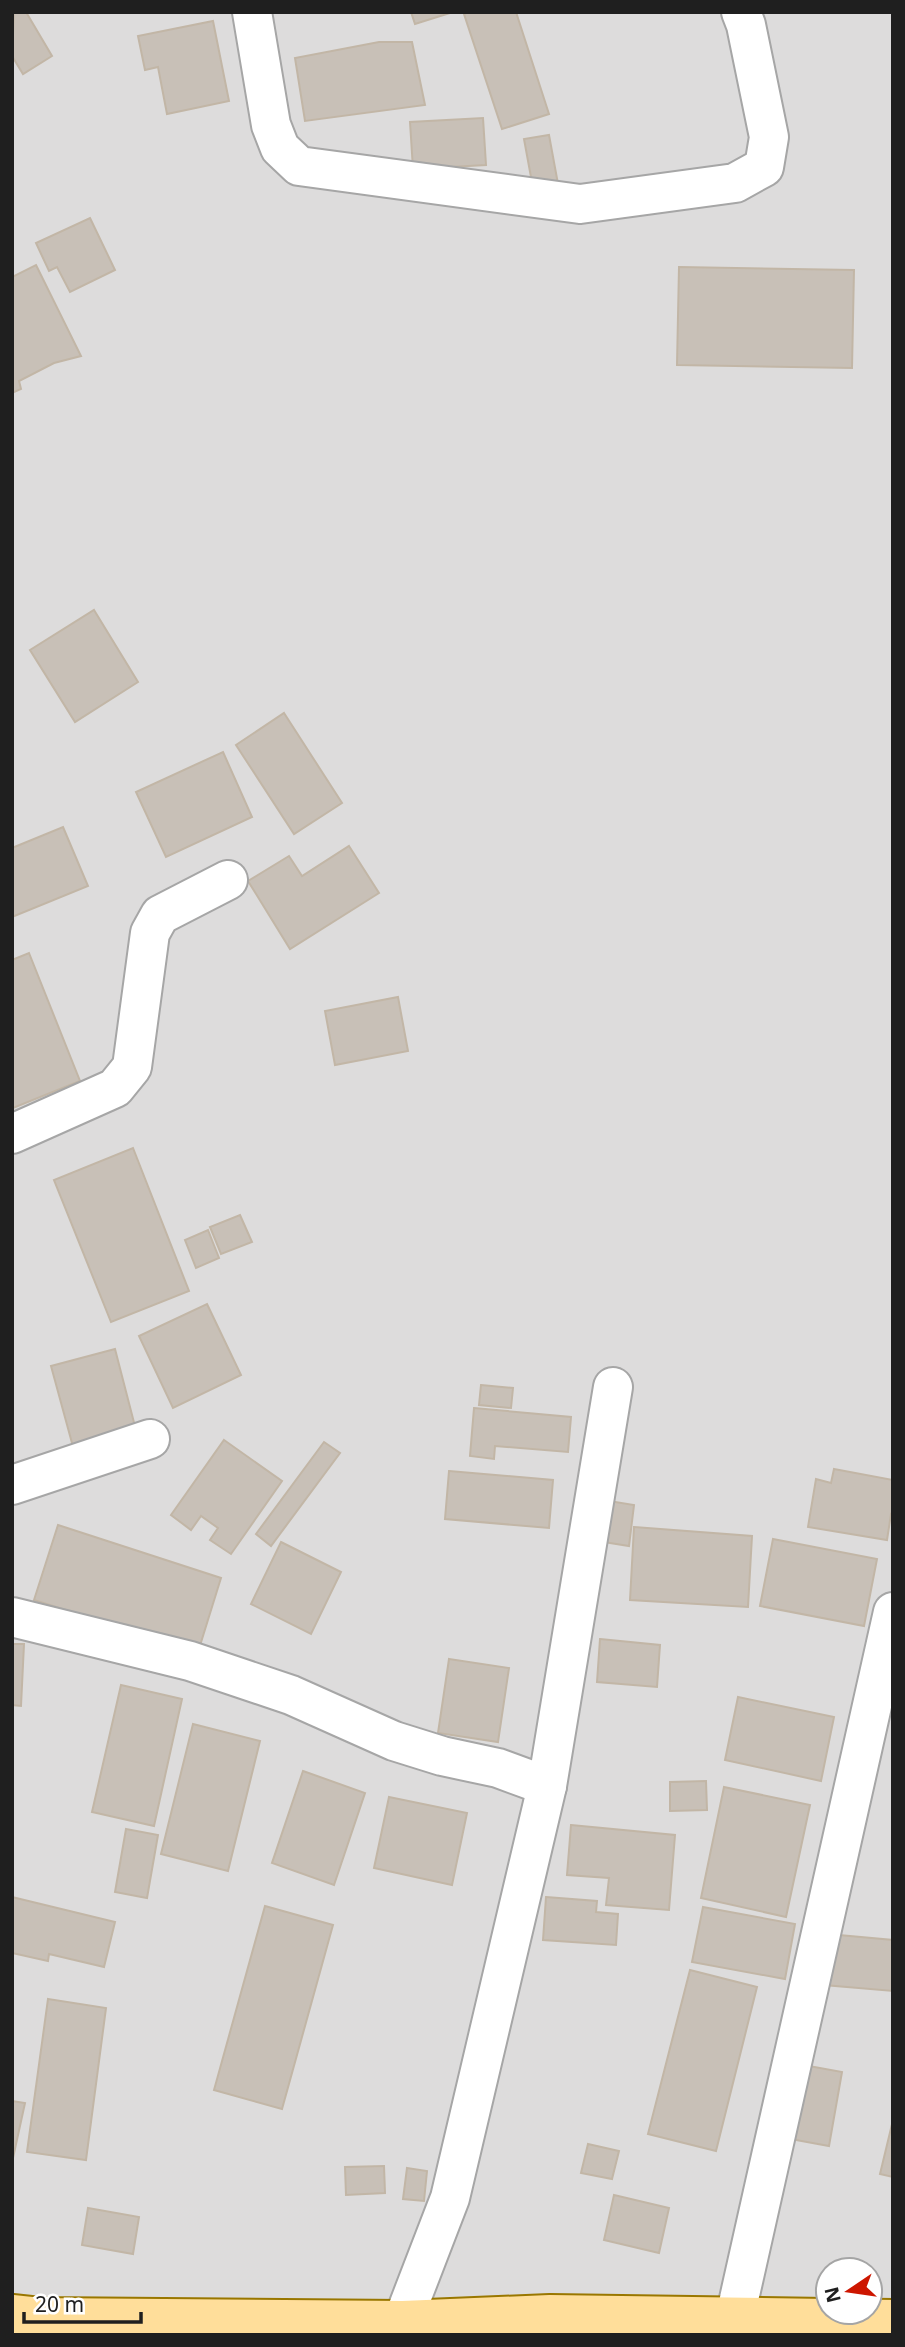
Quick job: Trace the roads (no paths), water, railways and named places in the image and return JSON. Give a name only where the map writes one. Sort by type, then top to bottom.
[{"type":"main road","points":[[30,2322],[403,2328],[550,2314],[723,2323],[814,2324]]},
{"type":"street","points":[[252,12],[271,125],[280,148],[299,166],[580,204],[735,183],[764,167],[769,137],[741,12]]},
{"type":"street","points":[[12,1134],[115,1088],[132,1067],[149,933],[160,915],[228,880]]},
{"type":"street","points":[[403,2328],[450,2198],[547,1786],[613,1387]]},
{"type":"street","points":[[12,1485],[150,1439]]},
{"type":"street","points":[[723,2323],[893,1612]]},
{"type":"street","points":[[12,1618],[190,1661],[291,1695],[394,1741],[442,1756],[498,1768],[547,1786]]}]
